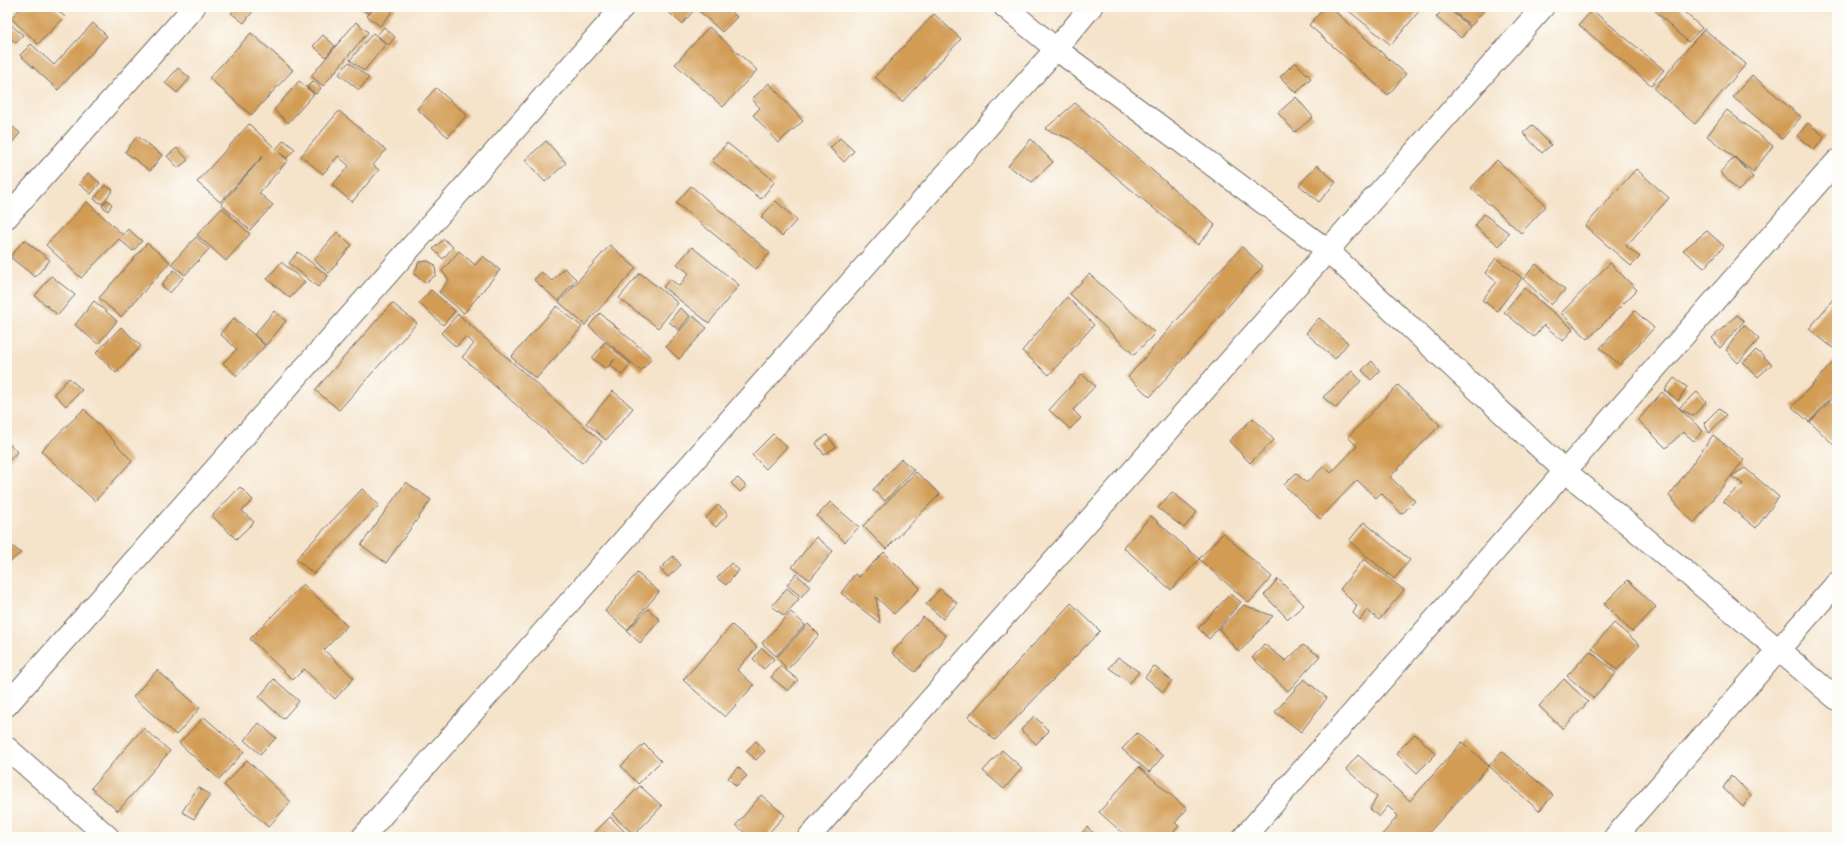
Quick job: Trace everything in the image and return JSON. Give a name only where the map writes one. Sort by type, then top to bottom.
[{"type":"street","points":[[7,217],[194,7]]},
{"type":"street","points":[[7,705],[623,7]]},
{"type":"street","points":[[1005,7],[1056,49],[1327,250],[1565,471],[1837,699]]},
{"type":"street","points":[[363,837],[1056,49],[1091,7]]},
{"type":"street","points":[[809,837],[1543,7]]},
{"type":"street","points":[[1244,837],[1837,161]]},
{"type":"street","points":[[1615,837],[1837,583]]},
{"type":"street","points":[[7,748],[108,837]]},
{"type":"building","points":[[22,7],[54,7],[65,17],[38,44],[11,18]]},
{"type":"building","points":[[236,7],[248,7],[253,11],[244,23],[231,13]]},
{"type":"building","points":[[359,7],[374,7],[368,14]]},
{"type":"building","points":[[375,7],[396,7],[380,26],[367,16]]},
{"type":"building","points":[[663,7],[726,7],[737,17],[722,32],[696,8],[682,24]]},
{"type":"building","points":[[1325,7],[1330,7],[1406,74],[1388,95],[1309,25]]},
{"type":"building","points":[[1344,7],[1417,7],[1420,10],[1391,45]]},
{"type":"building","points":[[1446,7],[1470,27],[1461,38],[1436,17]]},
{"type":"building","points":[[1448,7],[1487,7],[1471,26]]},
{"type":"building","points":[[1651,7],[1679,7],[1702,28],[1688,42]]},
{"type":"building","points":[[1592,10],[1664,70],[1651,85],[1579,25]]},
{"type":"building","points":[[934,14],[961,39],[902,102],[875,77]]},
{"type":"building","points":[[356,22],[368,32],[323,86],[311,76]]},
{"type":"building","points":[[93,23],[107,36],[58,90],[20,55],[31,44],[54,65]]},
{"type":"building","points":[[11,25],[23,35],[16,43],[7,35],[7,30]]},
{"type":"building","points":[[384,27],[395,37],[389,45],[377,35]]},
{"type":"building","points":[[709,27],[757,70],[723,107],[675,64]]},
{"type":"building","points":[[1704,29],[1746,64],[1695,124],[1654,89]]},
{"type":"building","points":[[251,33],[293,70],[251,115],[209,78]]},
{"type":"building","points":[[373,33],[386,44],[364,71],[350,60]]},
{"type":"building","points":[[323,35],[335,46],[326,57],[313,46]]},
{"type":"building","points":[[349,62],[369,78],[359,90],[339,74]]},
{"type":"building","points":[[1295,62],[1311,78],[1296,93],[1280,77]]},
{"type":"building","points":[[178,68],[190,78],[177,93],[165,83]]},
{"type":"building","points":[[1752,75],[1801,117],[1782,139],[1733,97]]},
{"type":"building","points":[[299,81],[314,94],[288,123],[274,110]]},
{"type":"building","points":[[313,81],[321,88],[316,94],[307,87]]},
{"type":"building","points":[[769,83],[803,121],[778,143],[753,115],[760,108],[752,99]]},
{"type":"building","points":[[436,88],[467,115],[448,137],[417,109]]},
{"type":"building","points":[[1296,97],[1313,117],[1295,132],[1278,113]]},
{"type":"building","points":[[1075,103],[1215,225],[1198,245],[1070,139],[1045,129]]},
{"type":"building","points":[[1727,110],[1773,146],[1753,172],[1707,136]]},
{"type":"building","points":[[339,111],[386,150],[373,165],[379,170],[352,202],[332,185],[349,166],[338,156],[323,174],[301,156]]},
{"type":"building","points":[[7,122],[20,133],[7,149]]},
{"type":"building","points":[[1808,123],[1825,137],[1814,150],[1797,136]]},
{"type":"building","points":[[249,124],[276,149],[284,140],[295,149],[287,158],[280,153],[288,160],[259,193],[273,205],[250,230],[221,204],[264,155],[220,202],[197,182]]},
{"type":"building","points":[[1532,125],[1551,145],[1542,153],[1523,133]]},
{"type":"building","points":[[137,136],[162,155],[150,171],[125,152]]},
{"type":"building","points":[[840,138],[854,151],[844,162],[830,148]]},
{"type":"building","points":[[1031,139],[1053,162],[1032,182],[1008,166]]},
{"type":"building","points":[[546,141],[566,163],[545,182],[525,160]]},
{"type":"building","points":[[727,143],[775,181],[761,199],[712,161]]},
{"type":"building","points":[[177,148],[188,160],[178,168],[167,156]]},
{"type":"building","points":[[1735,157],[1753,177],[1738,191],[1720,172]]},
{"type":"building","points":[[1497,160],[1546,206],[1521,233],[1471,188]]},
{"type":"building","points":[[1317,165],[1336,182],[1319,202],[1299,185]]},
{"type":"building","points":[[1636,169],[1669,198],[1626,246],[1640,257],[1631,266],[1585,226]]},
{"type":"building","points":[[88,173],[100,183],[91,194],[79,184]]},
{"type":"building","points":[[105,185],[113,190],[102,204],[94,199]]},
{"type":"building","points":[[691,186],[770,253],[756,269],[676,203]]},
{"type":"building","points":[[107,200],[112,204],[108,211],[102,206]]},
{"type":"building","points":[[776,201],[797,220],[782,236],[761,217]]},
{"type":"building","points":[[87,202],[123,235],[128,229],[142,241],[133,251],[119,239],[81,278],[46,245]]},
{"type":"building","points":[[222,208],[250,234],[226,261],[197,235]]},
{"type":"building","points":[[1484,214],[1509,233],[1499,246],[1475,226]]},
{"type":"building","points":[[1707,231],[1724,246],[1704,268],[1683,250]]},
{"type":"building","points":[[337,232],[352,245],[329,273],[314,260]]},
{"type":"building","points":[[196,237],[209,249],[185,275],[171,264]]},
{"type":"building","points":[[444,239],[453,247],[443,259],[433,249]]},
{"type":"building","points":[[24,240],[50,260],[35,277],[10,257]]},
{"type":"building","points":[[147,243],[170,262],[121,317],[99,298]]},
{"type":"building","points":[[610,245],[636,268],[585,325],[559,302]]},
{"type":"building","points":[[692,247],[739,285],[709,323],[663,287],[670,279],[679,286],[689,273],[677,264]]},
{"type":"building","points":[[1242,247],[1263,266],[1150,397],[1128,377],[1220,270]]},
{"type":"building","points":[[459,251],[475,265],[483,256],[500,270],[464,313],[439,292],[449,280],[442,271]]},
{"type":"building","points":[[298,252],[328,276],[318,287],[289,263]]},
{"type":"building","points":[[1496,258],[1522,278],[1497,311],[1482,300],[1497,282],[1485,273]]},
{"type":"building","points":[[428,261],[435,265],[436,275],[425,283],[414,274],[419,262]]},
{"type":"building","points":[[281,262],[305,282],[290,298],[267,279]]},
{"type":"building","points":[[1610,263],[1637,290],[1588,339],[1561,313]]},
{"type":"building","points":[[1536,264],[1565,290],[1551,305],[1523,279]]},
{"type":"building","points":[[564,268],[576,279],[558,301],[534,280],[541,272],[552,281]]},
{"type":"building","points":[[174,270],[183,278],[170,293],[161,285]]},
{"type":"building","points":[[640,273],[678,303],[658,328],[619,298]]},
{"type":"building","points":[[1089,274],[1155,333],[1134,355],[1070,294]]},
{"type":"building","points":[[51,276],[75,295],[58,315],[35,296]]},
{"type":"building","points":[[1524,288],[1573,329],[1563,341],[1544,325],[1534,337],[1504,312]]},
{"type":"building","points":[[431,290],[455,311],[443,325],[419,303]]},
{"type":"building","points":[[1837,294],[1837,351],[1809,329]]},
{"type":"building","points":[[1067,297],[1094,325],[1049,375],[1022,351]]},
{"type":"building","points":[[94,301],[117,321],[98,344],[75,325]]},
{"type":"building","points":[[392,303],[417,323],[339,410],[315,390]]},
{"type":"building","points":[[557,306],[582,327],[536,379],[511,357]]},
{"type":"building","points":[[680,308],[690,316],[679,330],[669,322]]},
{"type":"building","points":[[274,311],[286,321],[266,345],[254,335]]},
{"type":"building","points":[[1635,311],[1654,328],[1620,365],[1600,348]]},
{"type":"building","points":[[600,313],[652,358],[641,371],[589,326]]},
{"type":"building","points":[[458,314],[602,442],[582,463],[462,357],[474,344],[466,336],[456,347],[441,333]]},
{"type":"building","points":[[1737,315],[1744,321],[1720,348],[1712,338]]},
{"type":"building","points":[[693,316],[707,328],[679,359],[666,347]]},
{"type":"building","points":[[234,318],[265,346],[237,376],[223,363],[237,349],[220,334]]},
{"type":"building","points":[[1319,318],[1348,343],[1335,359],[1306,333]]},
{"type":"building","points":[[1744,325],[1759,339],[1738,363],[1726,350]]},
{"type":"building","points":[[121,327],[141,346],[116,373],[96,353]]},
{"type":"building","points":[[605,342],[631,364],[622,375],[610,365],[615,359],[606,369],[592,358]]},
{"type":"building","points":[[1756,350],[1772,364],[1758,377],[1743,363]]},
{"type":"building","points":[[1837,358],[1837,391],[1809,422],[1792,407]]},
{"type":"building","points":[[1372,361],[1380,371],[1371,380],[1362,370]]},
{"type":"building","points":[[1352,371],[1361,381],[1336,408],[1323,397]]},
{"type":"building","points":[[1082,374],[1095,386],[1073,410],[1081,418],[1070,429],[1049,410]]},
{"type":"building","points":[[69,378],[82,390],[66,406],[54,394]]},
{"type":"building","points":[[1674,378],[1687,387],[1678,401],[1665,390]]},
{"type":"building","points":[[1398,385],[1440,425],[1390,477],[1415,501],[1402,514],[1381,493],[1376,498],[1357,480],[1320,519],[1284,485],[1296,473],[1306,483],[1324,466],[1331,473],[1357,446],[1348,437]]},
{"type":"building","points":[[613,391],[633,408],[606,440],[586,423]]},
{"type":"building","points":[[1662,392],[1703,431],[1694,441],[1683,432],[1666,448],[1638,420]]},
{"type":"building","points":[[1697,392],[1706,402],[1693,416],[1679,408]]},
{"type":"building","points":[[1832,399],[1837,403],[1837,448],[1810,422]]},
{"type":"building","points":[[1719,408],[1726,415],[1709,433],[1704,423]]},
{"type":"building","points":[[84,409],[132,461],[95,501],[41,451]]},
{"type":"building","points":[[1253,418],[1274,440],[1250,463],[1229,441]]},
{"type":"building","points":[[773,434],[787,447],[766,469],[752,455]]},
{"type":"building","points":[[827,435],[836,447],[824,455],[816,443]]},
{"type":"building","points":[[1713,435],[1744,460],[1694,523],[1669,496]]},
{"type":"building","points":[[7,441],[17,452],[7,463]]},
{"type":"building","points":[[901,459],[914,470],[885,501],[873,490]]},
{"type":"building","points":[[1745,468],[1779,497],[1756,528],[1723,501],[1743,484],[1731,476]]},
{"type":"building","points":[[916,472],[940,494],[886,549],[863,526]]},
{"type":"building","points":[[738,478],[746,486],[740,492],[731,483]]},
{"type":"building","points":[[406,482],[431,500],[386,563],[361,545]]},
{"type":"building","points":[[240,487],[253,500],[242,511],[254,522],[236,539],[212,516]]},
{"type":"building","points":[[362,489],[379,505],[314,574],[296,559]]},
{"type":"building","points":[[1172,492],[1197,512],[1184,528],[1158,508]]},
{"type":"building","points":[[830,502],[859,527],[845,542],[817,516]]},
{"type":"building","points":[[718,505],[728,514],[716,527],[706,518]]},
{"type":"building","points":[[1151,516],[1199,559],[1171,590],[1123,547]]},
{"type":"building","points":[[1364,522],[1410,560],[1394,579],[1349,541]]},
{"type":"building","points":[[1223,533],[1272,577],[1249,603],[1199,559]]},
{"type":"building","points":[[816,537],[833,551],[810,580],[792,567]]},
{"type":"building","points":[[7,542],[21,553],[7,564]]},
{"type":"building","points":[[884,552],[920,588],[894,614],[876,597],[880,623],[841,593],[855,574],[859,577]]},
{"type":"building","points":[[673,556],[681,565],[668,577],[660,569]]},
{"type":"building","points":[[1364,559],[1404,590],[1379,620],[1367,610],[1360,620],[1353,613],[1357,606],[1340,589]]},
{"type":"building","points":[[731,563],[739,570],[726,585],[717,578]]},
{"type":"building","points":[[637,573],[659,592],[627,630],[605,611]]},
{"type":"building","points":[[796,574],[810,586],[801,597],[787,585]]},
{"type":"building","points":[[1278,579],[1304,605],[1288,619],[1264,595]]},
{"type":"building","points":[[1628,580],[1656,607],[1632,632],[1604,604]]},
{"type":"building","points":[[303,584],[347,626],[324,650],[354,678],[335,699],[304,669],[293,680],[250,639]]},
{"type":"building","points":[[787,588],[799,599],[784,616],[772,606]]},
{"type":"building","points":[[940,589],[957,603],[943,619],[926,604]]},
{"type":"building","points":[[1230,594],[1241,602],[1209,639],[1198,628]]},
{"type":"building","points":[[1071,603],[1100,631],[995,740],[968,717]]},
{"type":"building","points":[[1244,605],[1273,616],[1239,652],[1219,629]]},
{"type":"building","points":[[648,609],[660,620],[640,643],[627,631]]},
{"type":"building","points":[[791,612],[805,625],[776,656],[762,643]]},
{"type":"building","points":[[923,617],[946,636],[915,672],[892,653]]},
{"type":"building","points":[[1614,623],[1640,645],[1617,670],[1592,648]]},
{"type":"building","points":[[808,624],[819,635],[788,669],[776,658]]},
{"type":"building","points":[[732,625],[757,647],[737,670],[754,685],[725,717],[683,680]]},
{"type":"building","points":[[1264,644],[1286,661],[1303,645],[1320,656],[1288,691],[1252,658]]},
{"type":"building","points":[[762,648],[774,659],[764,669],[753,659]]},
{"type":"building","points":[[1590,651],[1616,673],[1593,698],[1567,676]]},
{"type":"building","points":[[1118,657],[1139,672],[1130,683],[1109,668]]},
{"type":"building","points":[[781,666],[798,680],[788,691],[771,677]]},
{"type":"building","points":[[1154,666],[1172,681],[1163,692],[1145,677]]},
{"type":"building","points":[[157,670],[200,708],[176,735],[133,697]]},
{"type":"building","points":[[274,679],[299,701],[283,719],[259,697]]},
{"type":"building","points":[[1304,679],[1327,698],[1301,732],[1275,712]]},
{"type":"building","points":[[1564,679],[1588,702],[1563,729],[1539,706]]},
{"type":"building","points":[[1034,716],[1049,731],[1036,744],[1021,730]]},
{"type":"building","points":[[204,717],[244,752],[219,779],[179,743]]},
{"type":"building","points":[[259,723],[276,738],[260,754],[244,740]]},
{"type":"building","points":[[143,728],[170,751],[118,811],[91,788]]},
{"type":"building","points":[[1137,733],[1163,756],[1149,772],[1122,749]]},
{"type":"building","points":[[1415,734],[1436,754],[1417,773],[1396,753]]},
{"type":"building","points":[[756,741],[765,751],[756,760],[746,751]]},
{"type":"building","points":[[1462,742],[1489,766],[1425,837],[1380,837],[1398,816],[1388,806],[1379,817],[1370,809],[1377,797],[1346,769],[1358,755],[1410,801]]},
{"type":"building","points":[[644,744],[661,761],[638,784],[621,766]]},
{"type":"building","points":[[1002,750],[1022,768],[1004,789],[983,771]]},
{"type":"building","points":[[1502,751],[1553,795],[1539,811],[1489,766]]},
{"type":"building","points":[[247,760],[291,802],[268,827],[224,785]]},
{"type":"building","points":[[738,767],[747,776],[736,786],[728,778]]},
{"type":"building","points":[[1139,767],[1187,809],[1175,823],[1179,826],[1169,837],[1127,837],[1099,812]]},
{"type":"building","points":[[1731,775],[1751,795],[1743,807],[1723,788]]},
{"type":"building","points":[[640,786],[662,806],[634,835],[612,814]]},
{"type":"building","points":[[198,787],[210,795],[194,819],[182,812]]},
{"type":"building","points":[[761,795],[785,815],[765,837],[750,837],[736,825]]},
{"type":"building","points":[[610,817],[630,837],[590,837]]},
{"type":"building","points":[[1087,827],[1098,837],[1078,837]]}]
